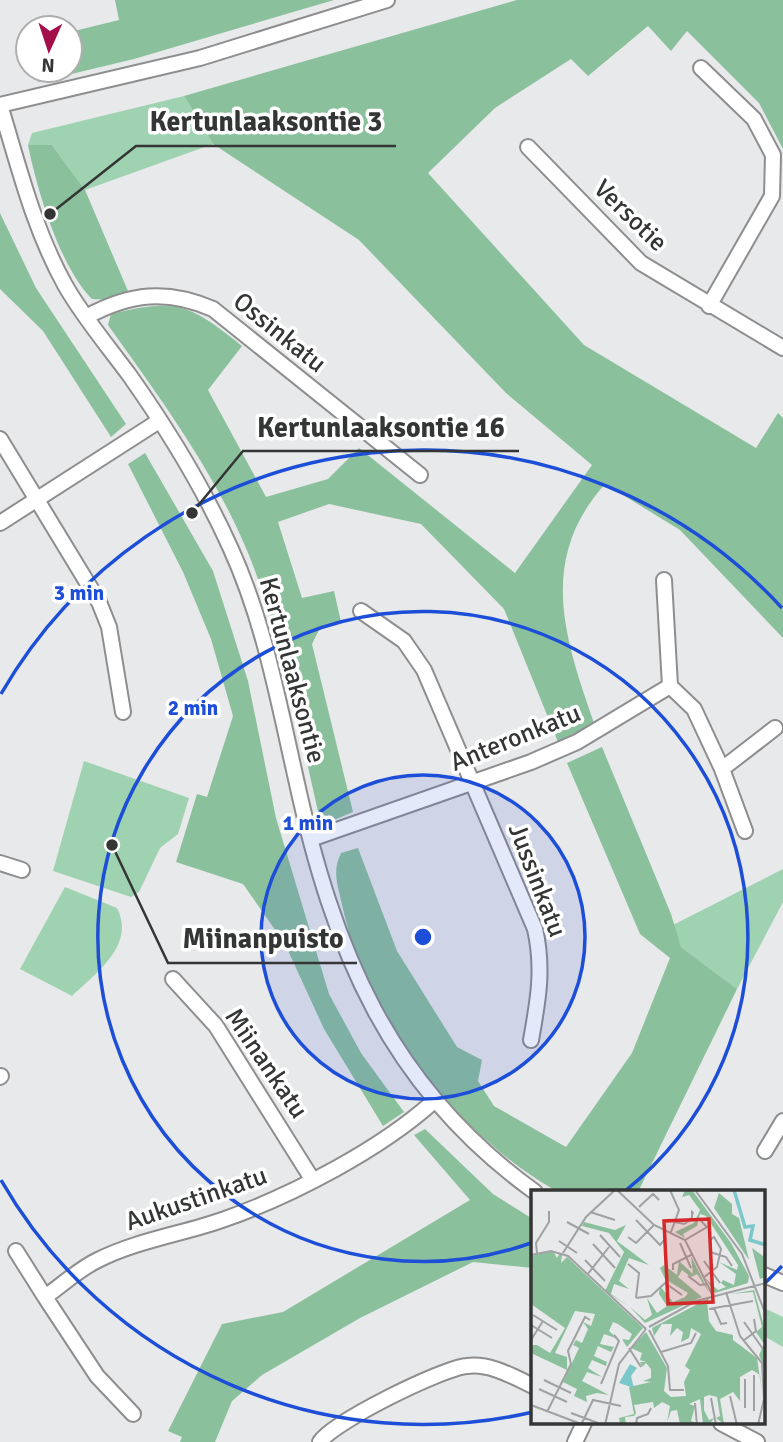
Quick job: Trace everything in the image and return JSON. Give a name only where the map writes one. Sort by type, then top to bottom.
[{"type":"street","points":[[0,105],[200,58],[387,0]]},
{"type":"street","points":[[701,68],[754,119],[773,155],[772,195],[709,306]]},
{"type":"street","name":"Kertunlaaksontie","points":[[0,105],[22,186],[42,240],[86,317],[159,421],[203,492],[247,584],[265,642],[312,839],[346,951],[364,995],[388,1036],[434,1101],[492,1158],[532,1190]]},
{"type":"street","name":"Versotie","points":[[528,147],[640,263],[783,348]]},
{"type":"street","name":"Ossinkatu","points":[[86,317],[127,300],[160,295],[186,297],[213,309],[420,475]]},
{"type":"street","points":[[0,523],[36,497],[159,421]]},
{"type":"street","points":[[0,439],[99,602],[109,627],[123,712]]},
{"type":"street","points":[[664,580],[670,686],[694,709],[722,769],[745,831]]},
{"type":"street","name":"Jussinkatu","points":[[361,611],[404,641],[424,670],[535,929],[541,956],[542,979],[531,1040]]},
{"type":"street","name":"Anteronkatu","points":[[312,839],[577,742],[670,686]]},
{"type":"street","points":[[722,769],[775,728]]},
{"type":"street","points":[[0,863],[22,870]]},
{"type":"street","name":"Miinankatu","points":[[173,979],[216,1026],[312,1179]]},
{"type":"street","name":"Aukustinkatu","points":[[45,1297],[95,1261],[131,1246],[223,1220],[270,1202],[412,1121],[434,1101]]},
{"type":"street","points":[[765,1151],[783,1121]]},
{"type":"street","points":[[16,1251],[97,1376],[132,1414]]},
{"type":"street","points":[[766,1276],[783,1283]]},
{"type":"street","points":[[320,1442],[326,1433],[347,1420],[441,1374],[466,1366],[486,1367],[531,1385]]},
{"type":"street","points":[[575,1442],[584,1424]]},
{"type":"street","points":[[723,1424],[757,1442]]},
{"type":"green space","points":[[115,0],[334,0],[134,59],[84,71],[84,29],[119,20]]},
{"type":"green space","points":[[517,0],[783,0],[783,149],[759,103],[687,31],[671,51],[648,26],[588,76],[571,59],[495,108],[428,173],[584,345],[756,448],[778,413],[783,418],[783,638],[680,530],[605,484],[584,513],[571,542],[564,571],[563,600],[567,631],[594,723],[558,742],[504,609],[421,524],[329,504],[278,522],[302,598],[334,591],[341,622],[320,628],[312,644],[353,812],[334,820],[319,816],[291,690],[274,628],[240,535],[208,472],[108,325],[111,314],[152,306],[182,308],[209,321],[242,346],[208,390],[266,497],[328,479],[359,448],[515,573],[592,465],[506,393],[359,240],[213,144],[184,96]]},
{"type":"green space","points":[[184,96],[213,144],[85,190],[52,145],[28,145],[32,133]]},
{"type":"green space","points":[[28,145],[52,145],[85,190],[128,291],[112,300],[92,299],[80,285],[51,227]]},
{"type":"green space","points":[[0,213],[36,288],[126,424],[111,437],[43,331],[0,289]]},
{"type":"green space","points":[[145,453],[213,571],[248,681],[276,818],[329,994],[361,1053],[404,1112],[383,1126],[324,1029],[285,944],[243,884],[176,862],[197,794],[207,797],[233,716],[211,639],[183,572],[128,464]]},
{"type":"green space","points":[[602,747],[671,914],[681,947],[737,989],[639,1190],[553,1189],[517,1166],[451,1105],[421,1069],[372,991],[355,950],[338,887],[336,874],[341,853],[358,848],[397,951],[457,1047],[482,1060],[478,1081],[494,1106],[566,1147],[632,1053],[670,958],[640,934],[567,763]]},
{"type":"green space","points":[[84,761],[189,798],[178,834],[160,848],[139,892],[131,897],[53,871]]},
{"type":"green space","points":[[783,869],[783,902],[737,989],[681,947],[673,925]]},
{"type":"green space","points":[[65,887],[117,908],[122,921],[121,934],[111,957],[72,996],[20,969]]},
{"type":"green space","points":[[425,1129],[493,1194],[531,1218],[531,1268],[473,1262],[360,1318],[262,1375],[232,1401],[215,1442],[180,1442],[182,1437],[168,1431],[222,1324],[283,1312],[470,1200],[414,1135]]},
{"type":"green space","points":[[766,1309],[783,1317],[783,1347],[766,1337]]},
{"type":"place","name":"Kertunlaaksontie 3","points":[[50,214]]},
{"type":"place","name":"Kertunlaaksontie 16","points":[[192,513]]},
{"type":"place","name":"Miinanpuisto","points":[[112,845]]}]
